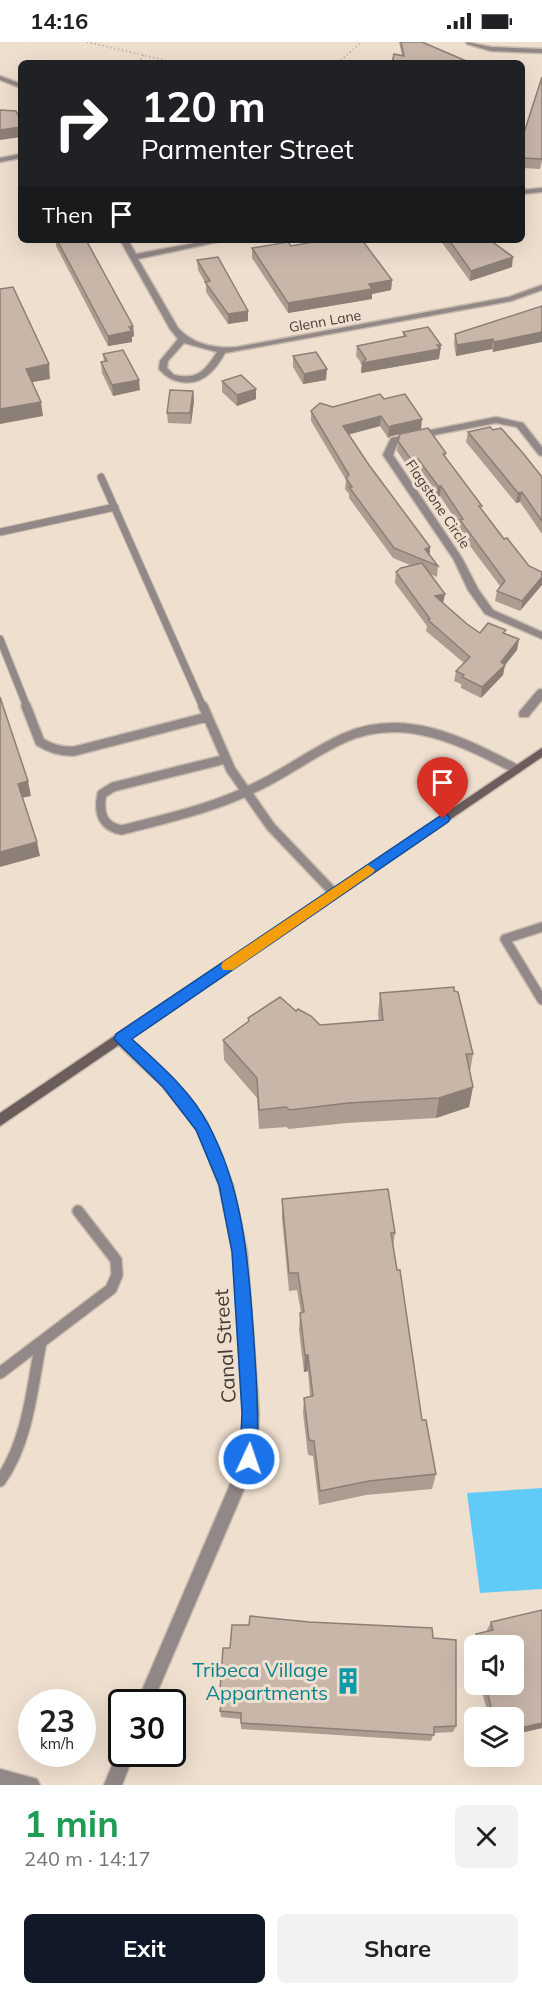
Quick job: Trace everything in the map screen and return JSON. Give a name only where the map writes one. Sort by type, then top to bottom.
[{"type":"street","points":[[469,43],[491,49],[542,51]]},
{"type":"street","points":[[0,78],[18,85]]},
{"type":"street","points":[[0,160],[18,157]]},
{"type":"street","points":[[525,192],[542,190]]},
{"type":"street","points":[[126,243],[174,329],[183,339],[222,351],[209,372],[196,380],[171,377],[164,369],[164,361],[183,339]]},
{"type":"street","points":[[134,257],[207,243]]},
{"type":"street","name":"Glenn Lane","points":[[222,351],[352,330],[511,300],[542,287]]},
{"type":"street","name":"Flagstone Circle","points":[[542,453],[520,425],[496,420],[394,440],[388,455],[459,560],[473,590],[489,612],[542,636]]},
{"type":"street","points":[[524,714],[542,693]]},
{"type":"street","points":[[0,1120],[542,752]]},
{"type":"street","name":"Canal Street","points":[[122,1039],[168,1083],[202,1126],[226,1185],[240,1252],[251,1413],[249,1459],[152,1689]]},
{"type":"street","points":[[113,1785],[120,1767]]},
{"type":"street","points":[[0,1778],[31,1785]]},
{"type":"lane","points":[[101,477],[226,759],[271,827],[334,893]]},
{"type":"lane","points":[[0,532],[115,507]]},
{"type":"lane","points":[[0,639],[40,742],[49,748],[62,752],[75,751],[207,717]]},
{"type":"lane","points":[[226,759],[113,787],[102,794],[99,806],[105,824],[111,829],[122,830],[212,806],[246,792],[346,737],[370,729],[416,729],[449,736],[516,769]]},
{"type":"lane","points":[[542,927],[505,939],[542,1000]]},
{"type":"lane","points":[[0,1372],[111,1289],[117,1275],[116,1260],[78,1212]]},
{"type":"lane","points":[[0,1481],[9,1473],[18,1446],[41,1342]]},
{"type":"path","points":[[87,42],[164,60]]},
{"type":"path","points":[[342,60],[362,42]]},
{"type":"path","points":[[140,60],[143,55]]},
{"type":"water","points":[[542,1488],[542,1589],[480,1593],[467,1493]]},
{"type":"building","points":[[401,42],[422,42],[464,60],[393,60],[394,54],[404,56]]},
{"type":"building","points":[[542,77],[542,159],[525,158],[525,130]]},
{"type":"building","points":[[0,110],[16,111],[18,127],[0,130]]},
{"type":"building","points":[[59,243],[88,243],[133,326],[129,327],[132,331],[108,336]]},
{"type":"building","points":[[282,243],[289,243],[291,246],[308,243],[364,243],[392,280],[369,284],[372,289],[288,303],[252,248]]},
{"type":"building","points":[[451,243],[494,243],[513,257],[471,271]]},
{"type":"building","points":[[218,257],[248,311],[228,314],[205,282],[210,281],[197,260]]},
{"type":"building","points":[[13,287],[49,364],[26,369],[41,402],[0,409],[0,289]]},
{"type":"building","points":[[542,306],[542,332],[494,342],[493,339],[457,345],[455,334]]},
{"type":"building","points":[[428,327],[441,345],[437,345],[440,349],[362,363],[366,359],[357,346],[406,336],[403,332]]},
{"type":"building","points":[[123,350],[139,380],[112,385],[101,362],[107,361],[103,354]]},
{"type":"building","points":[[316,352],[327,369],[304,374],[293,356]]},
{"type":"building","points":[[241,375],[256,389],[237,395],[222,381]]},
{"type":"building","points":[[170,390],[193,391],[190,413],[167,413]]},
{"type":"building","points":[[380,394],[384,399],[405,394],[422,419],[389,428],[381,416],[343,426],[430,547],[425,549],[438,566],[394,548],[349,487],[352,487],[346,478],[349,475],[311,411],[320,403],[333,407]]},
{"type":"building","points":[[490,427],[493,430],[501,428],[542,477],[542,521],[522,492],[518,493],[468,432]]},
{"type":"building","points":[[428,428],[446,453],[443,454],[504,539],[507,538],[529,566],[542,572],[542,577],[522,601],[497,591],[505,581],[460,520],[463,519],[441,486],[438,486],[418,459],[412,461],[398,441],[400,434]]},
{"type":"building","points":[[422,563],[445,594],[435,596],[467,624],[480,633],[488,623],[506,630],[503,633],[519,639],[501,662],[505,665],[482,687],[462,677],[464,675],[456,671],[470,657],[428,620],[430,619],[396,572],[401,568]]},
{"type":"building","points":[[0,697],[28,781],[18,784],[37,842],[0,852]]},
{"type":"building","points":[[454,987],[454,991],[458,992],[473,1054],[466,1054],[473,1087],[439,1098],[348,1103],[290,1110],[286,1107],[259,1110],[257,1078],[223,1040],[249,1021],[248,1018],[280,997],[296,1011],[298,1009],[311,1016],[320,1025],[383,1020],[380,993]]},
{"type":"building","points":[[388,1189],[395,1233],[391,1233],[397,1270],[400,1270],[422,1420],[426,1420],[436,1474],[369,1481],[320,1491],[314,1441],[309,1440],[304,1398],[313,1396],[300,1313],[304,1312],[298,1273],[289,1273],[282,1199]]},
{"type":"building","points":[[542,1610],[542,1723],[524,1727],[524,1707],[491,1707],[488,1695],[524,1695],[524,1635],[476,1635],[493,1630],[491,1622]]},
{"type":"building","name":"Tribeca Village Appartments","points":[[250,1616],[309,1622],[432,1628],[433,1638],[456,1640],[456,1726],[434,1727],[434,1735],[241,1723],[241,1713],[220,1711],[223,1691],[220,1690],[223,1648],[230,1648],[232,1625],[249,1625]]},
{"type":"slow traffic","points":[[228,966],[368,870]]},
{"type":"place","name":"Tribeca Village Appartments","points":[[348,1681]]},
{"type":"route","points":[[249,1459],[251,1413],[240,1252],[226,1185],[202,1126],[168,1083],[122,1039],[443,819]]}]
